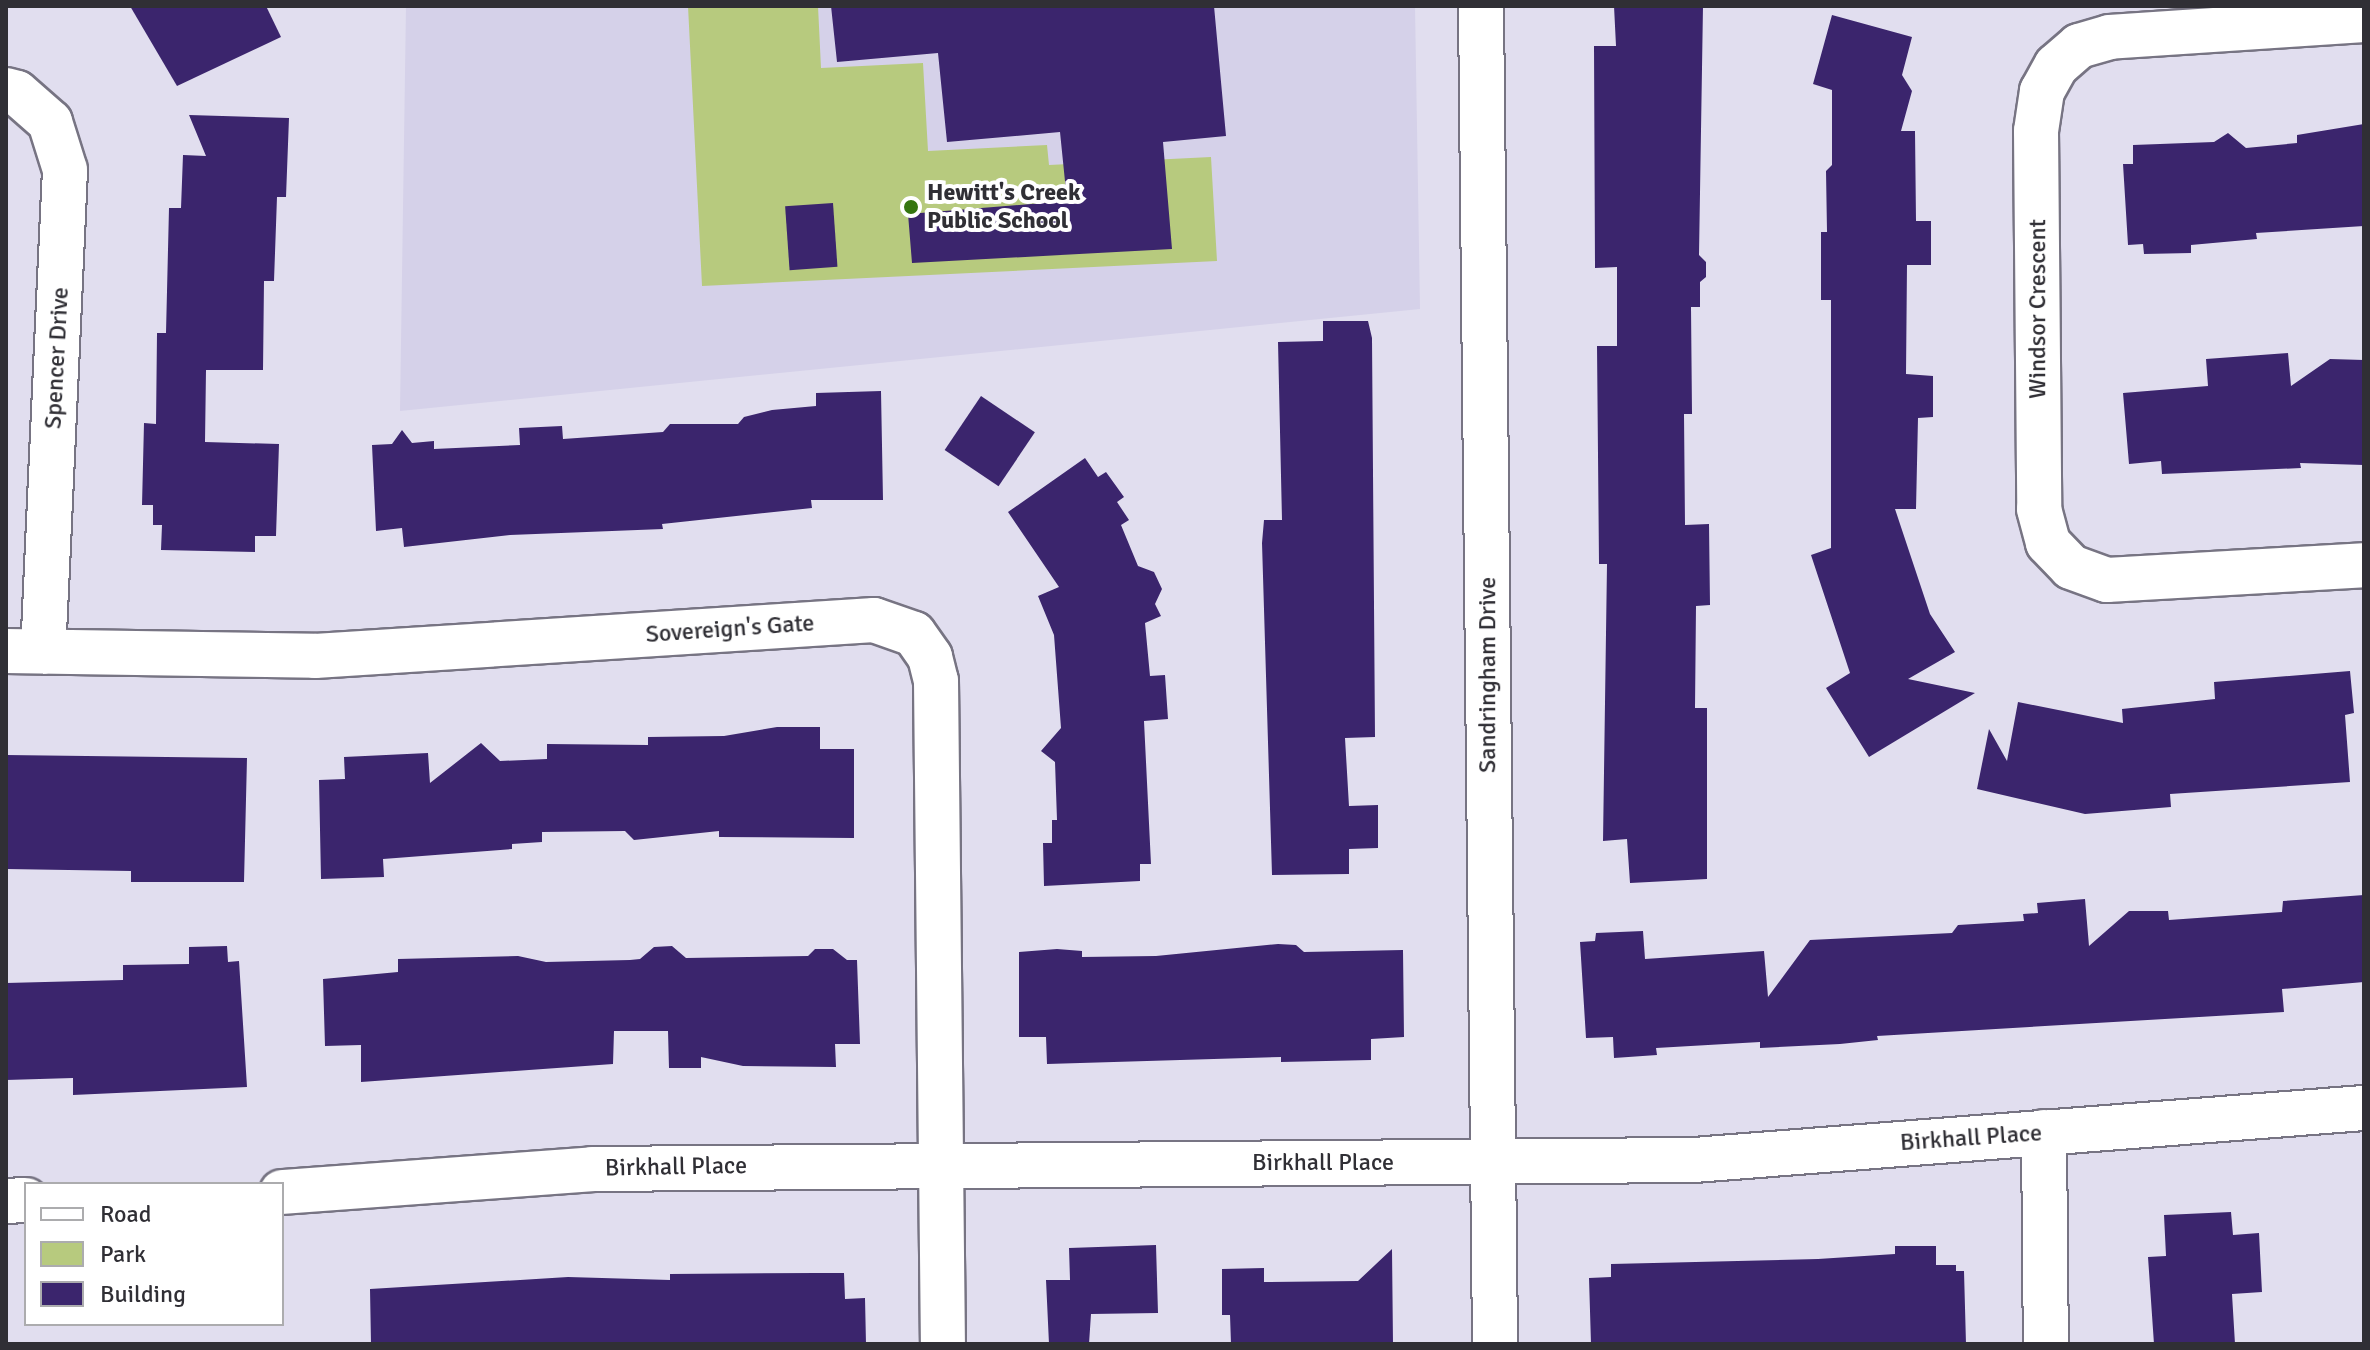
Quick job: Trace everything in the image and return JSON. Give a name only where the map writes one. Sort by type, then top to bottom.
[{"type":"street","name":"Sandringham Drive","points":[[1481,6],[1495,1344]]},
{"type":"street","name":"Windsor Crescent","points":[[2364,20],[2110,37],[2079,46],[2056,66],[2042,91],[2036,131],[2039,509],[2048,543],[2071,567],[2107,580],[2364,565]]},
{"type":"street","name":"Spencer Drive","points":[[6,90],[17,93],[50,122],[65,170],[24,651]]},
{"type":"street","name":"Sovereign's Gate","points":[[24,651],[315,656],[874,620],[914,634],[930,657],[936,681],[943,1344]]},
{"type":"street","name":"Birkhall Place","points":[[284,1192],[528,1171],[941,1164],[1694,1160],[2364,1108]]},
{"type":"street","points":[[2044,1132],[2046,1344]]},
{"type":"shaded area","name":"Hewitt's Creek Public School","points":[[406,6],[1415,6],[1420,309],[400,411]]},
{"type":"green space","points":[[688,6],[818,6],[821,68],[923,63],[928,151],[1047,145],[1049,165],[1211,157],[1217,261],[702,286]]},
{"type":"building","points":[[130,6],[266,6],[281,37],[177,86]]},
{"type":"building","points":[[831,6],[1214,6],[1226,136],[1163,142],[1172,249],[912,263],[908,214],[1067,201],[1060,132],[947,142],[938,53],[837,62]]},
{"type":"building","points":[[1614,6],[1703,6],[1699,255],[1706,262],[1706,277],[1700,282],[1700,307],[1691,307],[1692,414],[1684,414],[1685,525],[1709,524],[1710,605],[1696,606],[1695,708],[1707,708],[1707,879],[1630,883],[1627,839],[1603,841],[1607,564],[1599,564],[1597,346],[1617,346],[1617,267],[1595,268],[1594,46],[1616,46]]},
{"type":"building","points":[[1832,15],[1912,37],[1902,75],[1912,91],[1901,131],[1915,131],[1916,221],[1931,221],[1931,265],[1907,265],[1906,374],[1933,376],[1933,417],[1918,418],[1916,509],[1895,509],[1930,614],[1955,652],[1908,679],[1975,693],[1869,757],[1826,688],[1850,673],[1811,555],[1831,548],[1831,300],[1821,300],[1821,232],[1827,232],[1826,171],[1832,165],[1832,90],[1813,84]]},
{"type":"building","points":[[189,115],[289,118],[286,197],[277,197],[274,281],[264,281],[263,370],[206,370],[205,442],[279,444],[276,536],[255,536],[255,552],[161,550],[162,525],[153,525],[153,505],[142,505],[144,423],[156,424],[157,333],[166,333],[169,208],[181,208],[183,155],[206,156]]},
{"type":"building","points":[[2364,124],[2364,226],[2256,233],[2257,239],[2191,245],[2191,253],[2144,254],[2143,244],[2128,245],[2123,164],[2133,164],[2133,145],[2214,142],[2228,133],[2246,148],[2297,143],[2297,135]]},
{"type":"building","points":[[833,203],[837,267],[790,270],[785,206]]},
{"type":"building","points":[[1323,321],[1368,321],[1372,338],[1375,737],[1345,738],[1349,806],[1378,805],[1378,848],[1349,849],[1349,874],[1272,875],[1262,543],[1264,520],[1282,520],[1278,342],[1323,341]]},
{"type":"building","points":[[2288,353],[2291,386],[2330,359],[2364,360],[2364,465],[2300,463],[2301,468],[2162,474],[2161,461],[2129,464],[2123,393],[2208,386],[2206,359]]},
{"type":"building","points":[[881,391],[883,500],[811,500],[812,508],[662,524],[663,529],[510,535],[404,547],[402,528],[376,531],[372,445],[392,444],[402,430],[412,443],[434,441],[434,449],[520,445],[519,428],[562,426],[563,439],[663,432],[670,424],[738,424],[744,417],[772,410],[816,406],[816,393]]},
{"type":"building","points":[[981,396],[1035,432],[999,486],[945,450]]},
{"type":"building","points":[[1085,458],[1098,477],[1106,472],[1124,497],[1117,502],[1129,520],[1121,525],[1138,566],[1154,572],[1162,589],[1155,604],[1161,616],[1145,623],[1150,676],[1165,675],[1168,719],[1144,721],[1151,864],[1140,864],[1140,881],[1044,886],[1043,843],[1052,843],[1052,820],[1057,820],[1055,762],[1041,751],[1061,728],[1054,635],[1038,596],[1059,587],[1008,512]]},
{"type":"building","points":[[2350,671],[2354,713],[2345,715],[2350,782],[2170,794],[2171,807],[2085,814],[1977,789],[1989,729],[2007,761],[2018,702],[2123,723],[2122,709],[2215,699],[2214,682]]},
{"type":"building","points":[[777,727],[820,727],[820,749],[854,749],[854,838],[719,837],[719,831],[634,840],[625,831],[542,832],[542,842],[512,844],[512,849],[383,859],[384,877],[321,879],[319,780],[345,779],[344,757],[428,753],[430,783],[481,743],[500,761],[547,759],[547,744],[648,745],[648,737],[724,736]]},
{"type":"building","points":[[6,755],[247,758],[244,882],[131,882],[131,871],[6,869]]},
{"type":"building","points":[[2364,895],[2364,982],[2282,989],[2284,1012],[1877,1036],[1878,1040],[1840,1044],[1760,1048],[1760,1042],[1656,1048],[1657,1055],[1614,1058],[1613,1037],[1586,1038],[1580,942],[1595,941],[1596,933],[1643,931],[1645,959],[1764,951],[1768,997],[1810,940],[1952,933],[1958,925],[2024,921],[2023,914],[2038,913],[2037,903],[2085,899],[2089,946],[2129,911],[2168,911],[2169,920],[2282,912],[2283,901]]},
{"type":"building","points":[[1278,944],[1296,945],[1304,952],[1403,950],[1404,1037],[1371,1039],[1371,1060],[1281,1062],[1281,1057],[1047,1064],[1046,1037],[1019,1037],[1019,952],[1057,949],[1082,951],[1082,957],[1156,956]]},
{"type":"building","points":[[227,946],[228,962],[239,961],[247,1087],[73,1095],[73,1078],[6,1080],[6,983],[123,980],[123,965],[189,964],[189,947]]},
{"type":"building","points":[[672,946],[686,958],[808,956],[815,949],[833,949],[847,960],[857,960],[860,1044],[835,1044],[836,1067],[743,1066],[701,1057],[701,1068],[669,1068],[668,1031],[614,1031],[613,1064],[361,1082],[361,1045],[325,1046],[323,979],[398,972],[398,959],[518,956],[546,962],[630,960],[640,959],[654,947]]},
{"type":"building","points":[[2231,1212],[2233,1235],[2259,1233],[2262,1292],[2232,1294],[2235,1344],[2154,1344],[2148,1257],[2166,1256],[2164,1215]]},
{"type":"building","points":[[1156,1245],[1158,1313],[1091,1314],[1089,1344],[1049,1344],[1046,1280],[1070,1280],[1069,1248]]},
{"type":"building","points":[[1895,1246],[1936,1246],[1936,1265],[1956,1265],[1956,1271],[1964,1271],[1966,1344],[1591,1344],[1589,1278],[1611,1277],[1611,1264],[1818,1259],[1895,1254]]},
{"type":"building","points":[[1392,1249],[1393,1344],[1231,1344],[1230,1315],[1222,1315],[1222,1269],[1264,1268],[1264,1282],[1358,1281]]},
{"type":"building","points":[[844,1273],[845,1299],[865,1298],[866,1344],[371,1344],[370,1289],[568,1277],[670,1280],[670,1274]]},
{"type":"place","name":"Hewitt's Creek Public School","points":[[911,207]]}]
